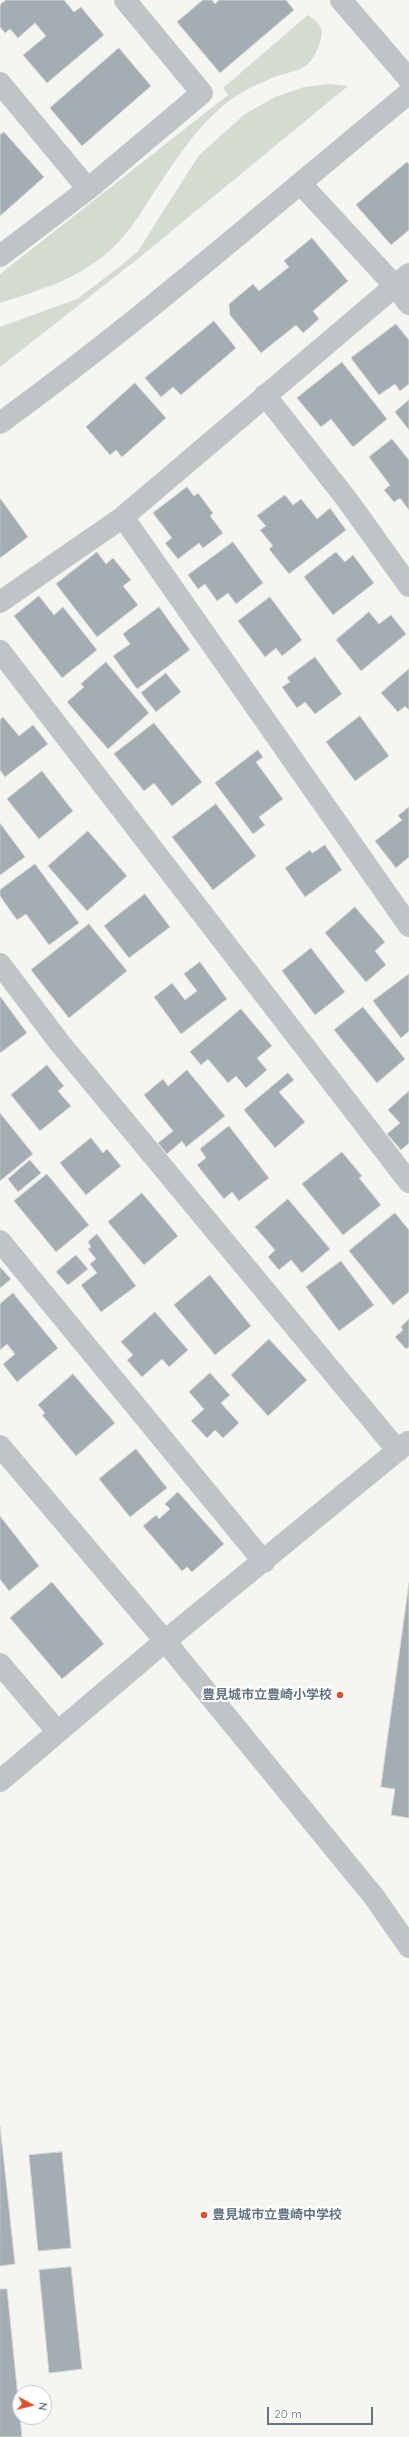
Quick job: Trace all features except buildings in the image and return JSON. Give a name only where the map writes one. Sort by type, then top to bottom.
[{"type":"street","points":[[0,256],[88,189],[202,93],[125,0]]},
{"type":"street","points":[[340,0],[409,79]]},
{"type":"street","points":[[0,83],[88,189]]},
{"type":"street","points":[[0,423],[59,380],[301,184],[409,93]]},
{"type":"street","points":[[301,184],[402,280],[409,304]]},
{"type":"street","points":[[0,602],[122,517],[402,280]]},
{"type":"street","points":[[265,395],[348,501],[409,586]]},
{"type":"street","points":[[122,517],[409,926]]},
{"type":"street","points":[[0,650],[409,1182]]},
{"type":"street","points":[[0,964],[59,1042],[403,1446],[264,1562],[165,1641],[57,1731],[0,1781]]},
{"type":"street","points":[[0,1241],[264,1562]]},
{"type":"street","points":[[0,1446],[165,1641],[376,1898],[409,1947]]},
{"type":"street","points":[[0,1664],[57,1731]]},
{"type":"shaded area","points":[[308,15],[319,24],[322,31],[318,48],[309,63],[294,71],[259,83],[230,100],[214,114],[186,146],[133,224],[115,246],[96,262],[70,277],[43,289],[0,303],[0,274],[228,95],[223,88]]},
{"type":"shaded area","points":[[329,84],[348,86],[140,257],[0,367],[0,327],[77,299],[138,251],[199,155],[245,114],[275,97],[304,87]]},
{"type":"place","name":"豊見城市立豊崎小学校","points":[[340,1695]]},
{"type":"place","name":"豊見城市立豊崎中学校","points":[[204,2215]]}]
